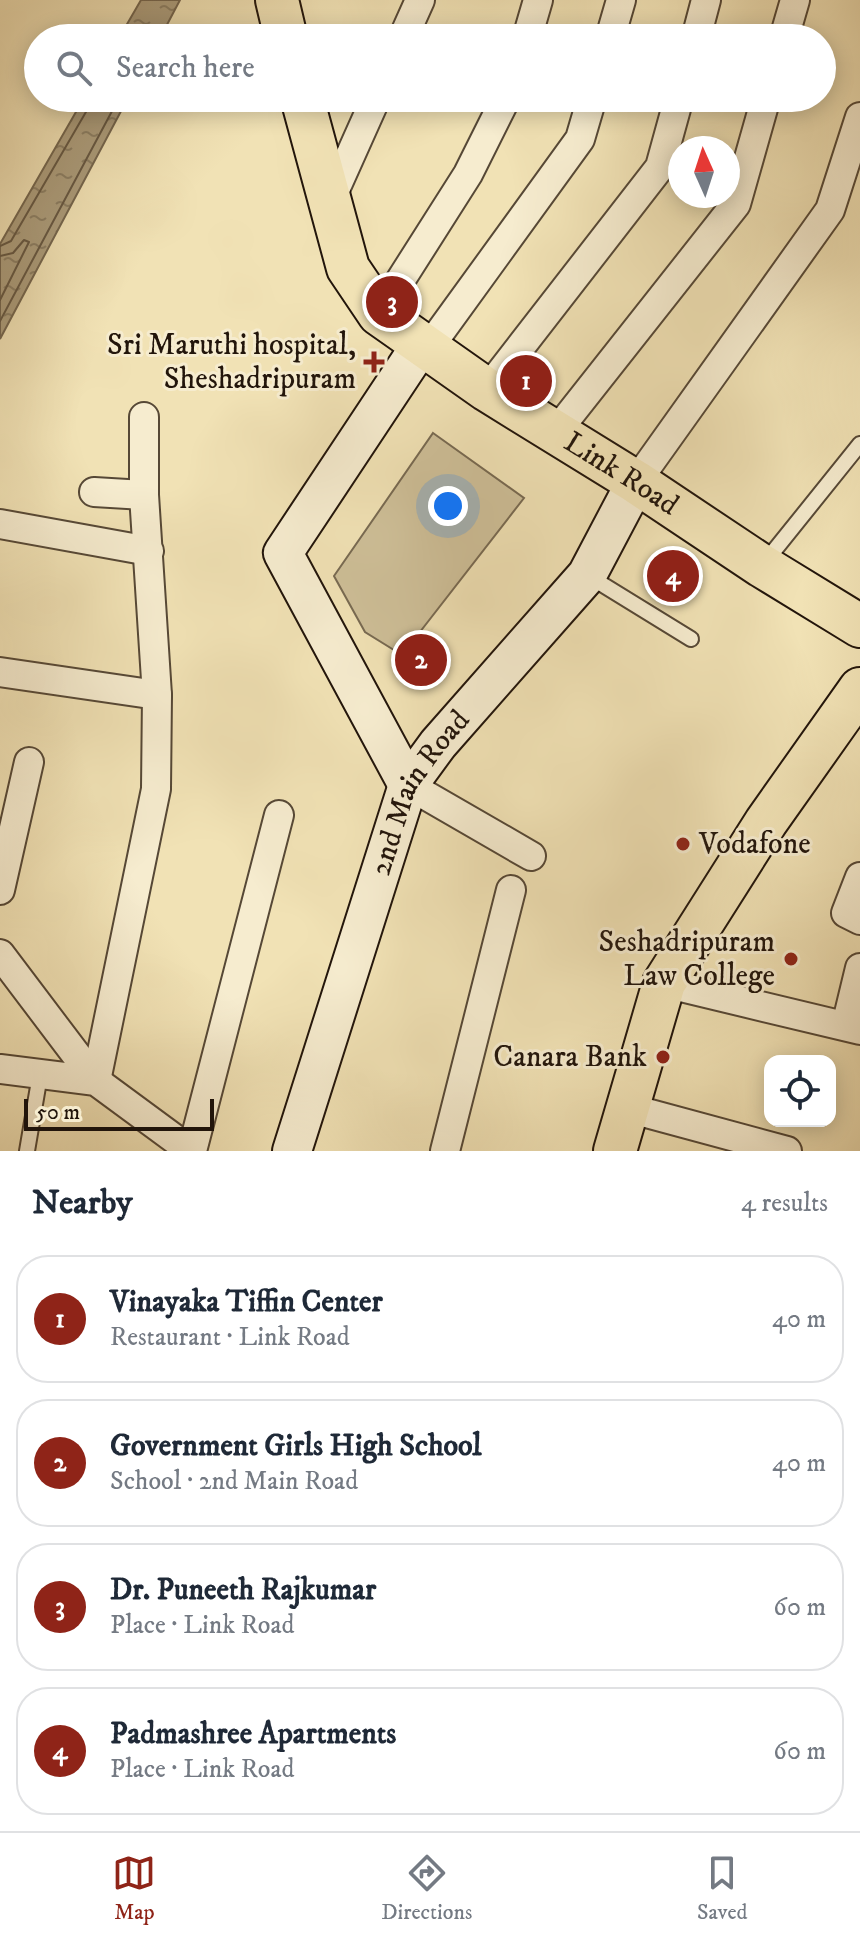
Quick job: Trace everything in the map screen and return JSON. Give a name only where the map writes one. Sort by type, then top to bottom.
[{"type":"main road","points":[[277,0],[283,24]]},
{"type":"main road","name":"Link Road","points":[[306,112],[348,268],[379,314],[487,390],[860,626]]},
{"type":"main road","points":[[615,1151],[664,983],[766,822],[860,689]]},
{"type":"street","points":[[409,24],[420,0]]},
{"type":"street","points":[[531,24],[538,0]]},
{"type":"street","points":[[614,24],[621,0]]},
{"type":"street","points":[[700,24],[706,0]]},
{"type":"street","points":[[788,24],[795,0]]},
{"type":"street","points":[[329,203],[370,112]]},
{"type":"street","points":[[379,314],[468,174],[499,112]]},
{"type":"street","points":[[531,856],[408,785],[283,553],[424,347],[580,139],[588,112]]},
{"type":"street","points":[[487,390],[660,167],[675,112]]},
{"type":"street","points":[[556,432],[736,204],[762,112]]},
{"type":"street","points":[[636,482],[830,210],[854,157],[860,117]]},
{"type":"street","points":[[96,1081],[156,789],[157,695],[144,495],[144,417]]},
{"type":"street","name":"2nd Main Road","points":[[292,1151],[408,785],[438,744],[587,575],[636,482]]},
{"type":"street","points":[[94,492],[144,495]]},
{"type":"street","points":[[0,524],[149,551]]},
{"type":"street","points":[[0,672],[157,695]]},
{"type":"street","points":[[0,890],[29,762]]},
{"type":"street","points":[[0,954],[96,1081],[192,1151],[279,815]]},
{"type":"street","points":[[860,877],[846,913],[860,920]]},
{"type":"street","points":[[445,1151],[511,890]]},
{"type":"street","points":[[664,983],[853,1028],[860,968]]},
{"type":"street","points":[[0,1069],[96,1081]]},
{"type":"street","points":[[628,1108],[787,1151]]},
{"type":"lane","points":[[762,566],[860,444]]},
{"type":"lane","points":[[587,575],[691,639]]},
{"type":"lane","points":[[27,1151],[40,1075]]},
{"type":"shaded area","points":[[433,433],[524,498],[402,655],[365,632],[334,576]]},
{"type":"water","points":[[141,0],[180,0],[167,24],[127,24]]},
{"type":"water","points":[[76,112],[121,112],[0,339],[0,244]]},
{"type":"place","name":"Dr. Puneeth Rajkumar","points":[[392,302]]},
{"type":"place","name":"Sri Maruthi hospital, Sheshadripuram","points":[[374,362]]},
{"type":"place","name":"Vinayaka Tiffin Center","points":[[526,381]]},
{"type":"place","name":"Padmashree Apartments","points":[[673,576]]},
{"type":"place","name":"Government Girls High School","points":[[421,660]]},
{"type":"place","name":"Vodafone","points":[[683,844]]},
{"type":"place","name":"Seshadripuram Law College","points":[[791,959]]},
{"type":"place","name":"Canara Bank","points":[[663,1057]]}]
